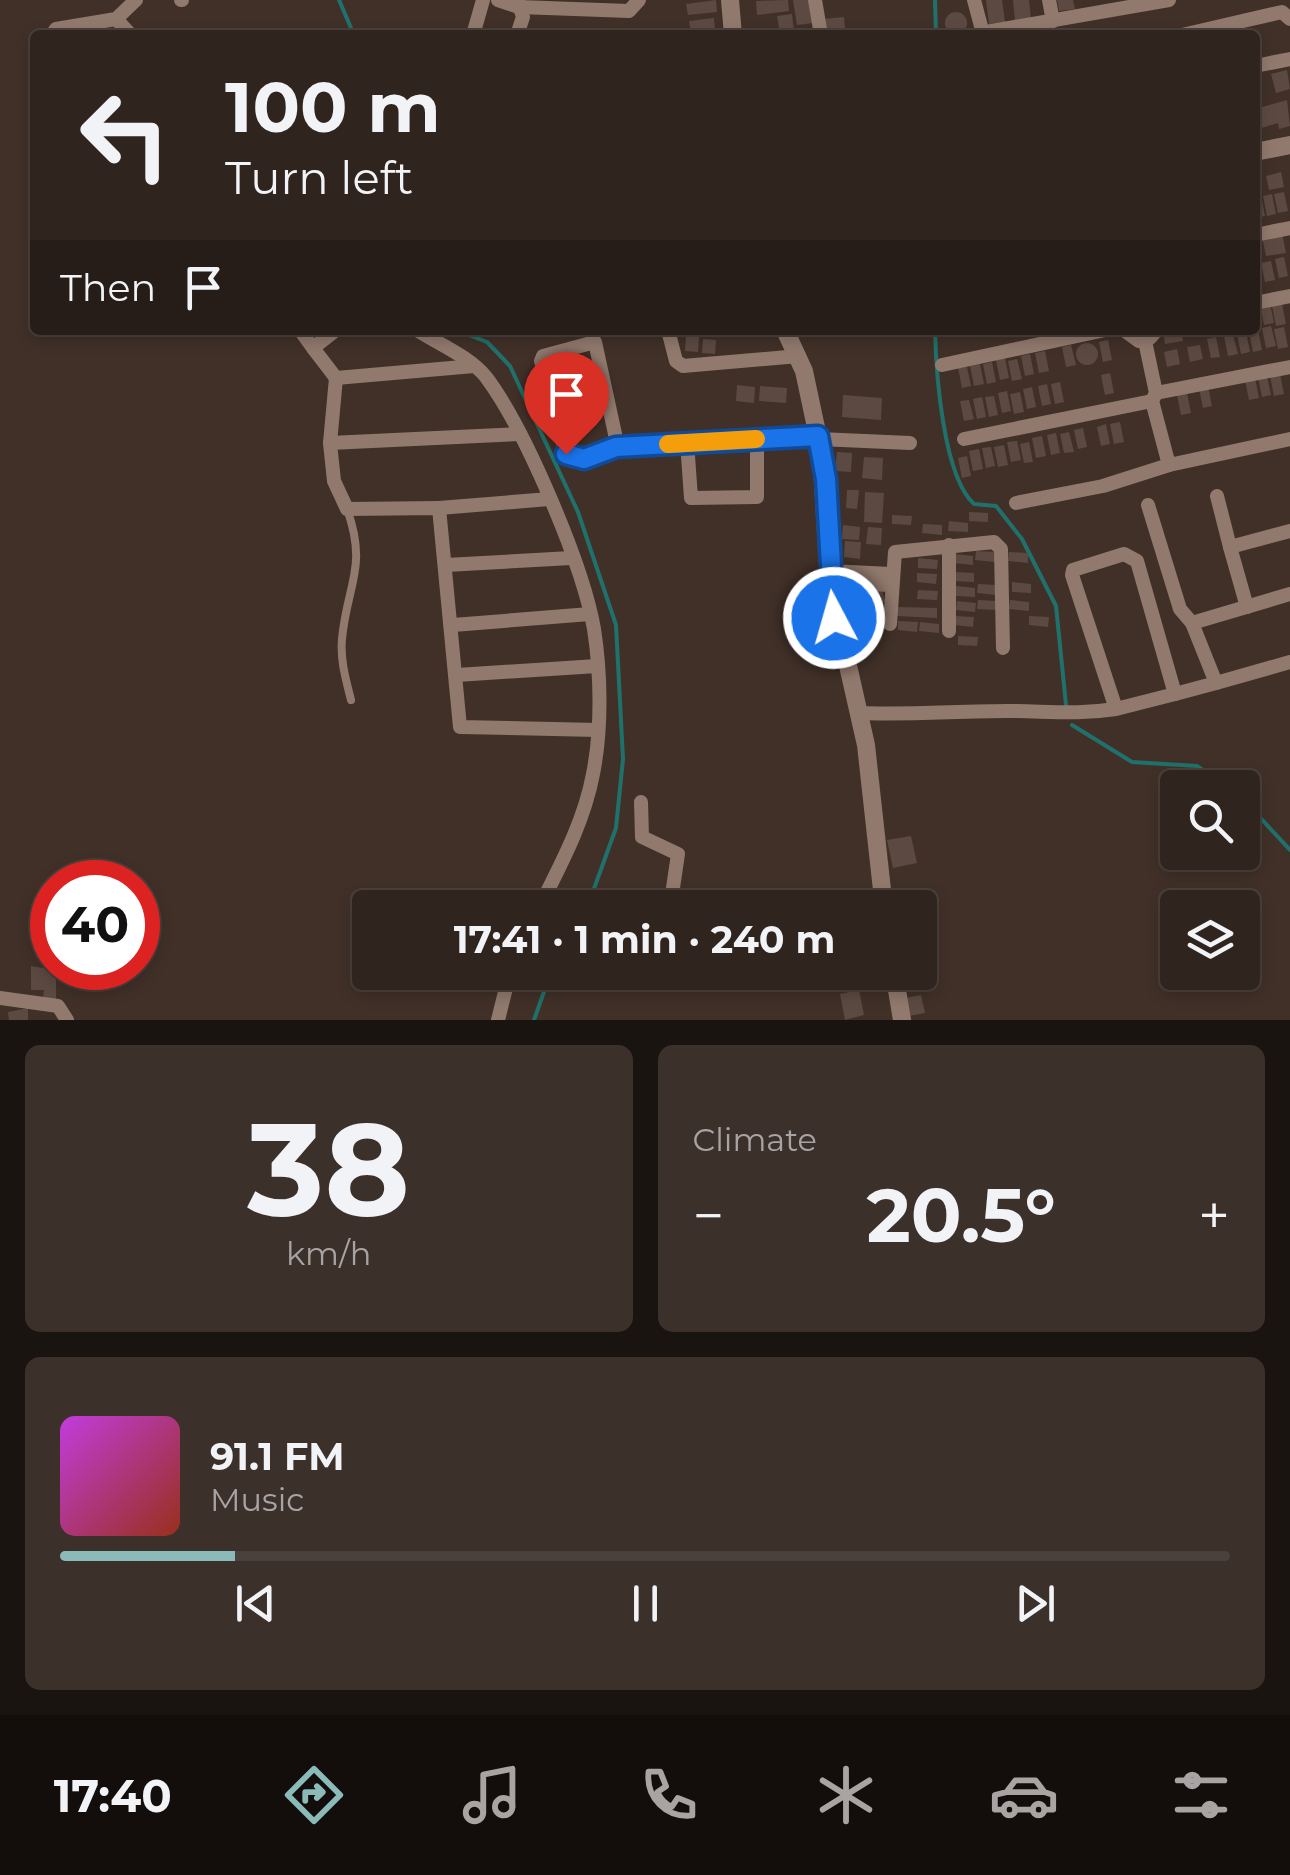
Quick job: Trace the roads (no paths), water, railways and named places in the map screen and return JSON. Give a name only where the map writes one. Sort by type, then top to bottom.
[{"type":"street","points":[[56,30],[116,19],[136,0]]},
{"type":"street","points":[[474,30],[483,0]]},
{"type":"street","points":[[498,0],[628,11],[639,0]]},
{"type":"street","points":[[731,0],[733,30]]},
{"type":"street","points":[[815,0],[820,30]]},
{"type":"street","points":[[974,0],[982,30]]},
{"type":"street","points":[[1049,0],[1053,20]]},
{"type":"street","points":[[997,30],[1116,5],[1169,0]]},
{"type":"street","points":[[518,4],[523,18],[518,30]]},
{"type":"street","points":[[1204,30],[1282,12],[1290,19]]},
{"type":"street","points":[[116,19],[126,30]]},
{"type":"street","points":[[1260,65],[1290,59]]},
{"type":"street","points":[[1260,151],[1290,145]]},
{"type":"street","points":[[1260,233],[1290,228]]},
{"type":"street","points":[[1260,301],[1290,296]]},
{"type":"street","points":[[304,335],[336,378],[330,443],[334,480],[347,509],[439,508],[549,499]]},
{"type":"street","points":[[313,348],[330,335]]},
{"type":"street","points":[[425,335],[474,366],[520,434],[549,499],[590,614],[597,666],[594,774],[576,835],[549,890]]},
{"type":"street","points":[[669,335],[676,361],[683,366],[799,356]]},
{"type":"street","points":[[788,335],[799,356],[826,479],[829,576],[860,713],[882,890]]},
{"type":"street","points":[[942,365],[1082,335]]},
{"type":"street","points":[[1128,335],[1133,340],[1145,341],[1152,335]]},
{"type":"street","points":[[1145,341],[1169,465]]},
{"type":"street","points":[[616,444],[594,342],[544,356],[540,361],[566,454],[584,459],[616,444],[818,436],[910,443]]},
{"type":"street","points":[[336,378],[474,366]]},
{"type":"street","points":[[964,439],[1290,367]]},
{"type":"street","points":[[330,443],[520,434]]},
{"type":"street","points":[[616,444],[818,436]]},
{"type":"street","points":[[687,442],[691,498],[757,497],[757,439]]},
{"type":"street","points":[[1016,503],[1103,486],[1169,465],[1290,439]]},
{"type":"street","points":[[1216,496],[1247,607]]},
{"type":"street","points":[[1148,505],[1180,609],[1192,623],[1216,682]]},
{"type":"street","points":[[439,508],[453,625],[458,724],[463,729],[598,730]]},
{"type":"street","points":[[1230,547],[1290,531]]},
{"type":"street","points":[[890,624],[895,552],[994,542],[999,545],[1003,648]]},
{"type":"street","points":[[949,545],[949,630]]},
{"type":"street","points":[[1116,709],[1072,575],[1073,570],[1124,554],[1137,561],[1175,694]]},
{"type":"street","points":[[446,565],[571,558]]},
{"type":"street","points":[[829,576],[891,580]]},
{"type":"street","points":[[1192,623],[1290,594]]},
{"type":"street","points":[[453,625],[590,614]]},
{"type":"street","points":[[860,713],[931,716],[1013,711],[1060,716],[1116,709],[1290,662]]},
{"type":"street","points":[[457,675],[597,666]]},
{"type":"street","points":[[641,802],[642,837],[678,854],[673,890]]},
{"type":"street","points":[[498,1020],[506,990]]},
{"type":"street","points":[[897,990],[902,1020]]},
{"type":"street","points":[[0,998],[58,1006],[67,1020]]},
{"type":"lane","points":[[347,509],[358,574],[342,638],[341,657],[351,700]]},
{"type":"waterway","points":[[339,0],[352,30]]},
{"type":"waterway","points":[[935,0],[936,30]]},
{"type":"waterway","points":[[469,335],[487,342],[510,366],[578,512],[616,625],[623,759],[616,828],[594,890]]},
{"type":"waterway","points":[[935,335],[943,423],[955,471],[974,504],[996,506],[1022,539],[1056,606],[1066,705]]},
{"type":"waterway","points":[[1072,725],[1132,762],[1197,766],[1203,770]]},
{"type":"waterway","points":[[1260,818],[1290,850]]},
{"type":"waterway","points":[[534,1020],[545,990]]}]
